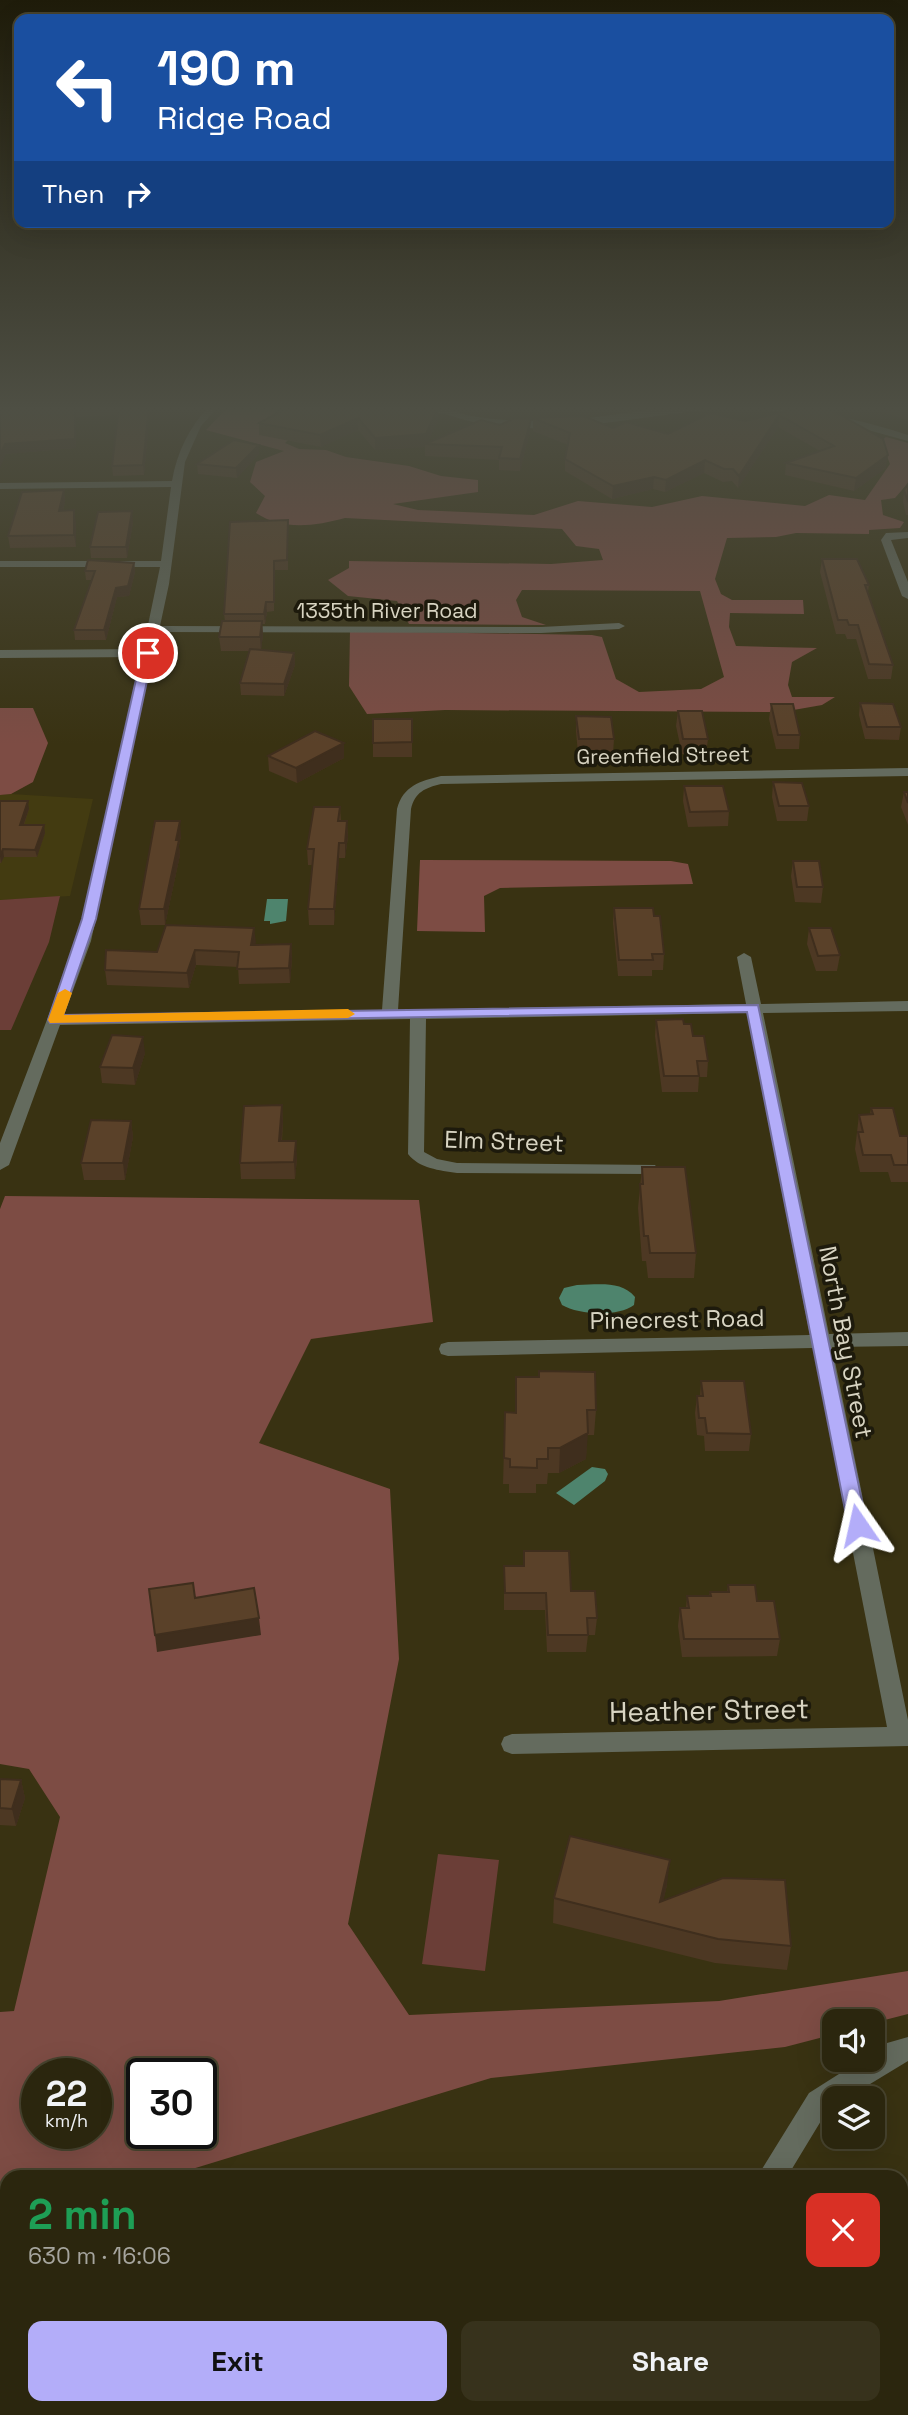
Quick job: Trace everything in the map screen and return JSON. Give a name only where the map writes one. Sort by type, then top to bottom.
[{"type":"street","points":[[0,1165],[55,1020],[89,919],[153,629],[172,519]]},
{"type":"street","points":[[908,535],[890,535],[886,540],[908,596]]},
{"type":"street","points":[[0,564],[166,564]]},
{"type":"street","name":"1335th River Road","points":[[153,629],[541,630],[620,626]]},
{"type":"street","points":[[0,654],[148,653]]},
{"type":"street","name":"Greenfield Street","points":[[390,1013],[404,809],[406,797],[419,786],[441,780],[908,772]]},
{"type":"street","name":"North Bay Street","points":[[744,957],[904,1736]]},
{"type":"street","points":[[55,1020],[908,1006]]},
{"type":"street","name":"Elm Street","points":[[418,1013],[416,1154],[432,1164],[457,1168],[649,1169]]},
{"type":"street","name":"Pinecrest Road","points":[[448,1349],[908,1339]]},
{"type":"street","name":"Heather Street","points":[[512,1744],[904,1736]]},
{"type":"street","points":[[775,2170],[818,2102],[896,2052],[908,2049]]},
{"type":"shaded area","points":[[266,519],[342,519],[299,525]]},
{"type":"shaded area","points":[[359,519],[894,519],[904,522],[900,528],[869,530],[869,534],[796,533],[776,537],[727,538],[715,579],[721,594],[732,600],[803,600],[804,614],[730,613],[729,627],[736,646],[817,648],[792,662],[788,685],[792,697],[835,697],[822,705],[782,712],[445,710],[367,714],[349,686],[350,631],[592,635],[602,637],[616,679],[639,692],[701,689],[724,677],[700,591],[522,590],[516,600],[522,617],[546,625],[409,624],[397,601],[348,596],[328,580],[349,568],[349,561],[551,564],[603,560],[599,549],[576,546],[562,529]]},
{"type":"shaded area","points":[[0,708],[33,708],[48,743],[33,782],[11,794],[0,795]]},
{"type":"shaded area","points":[[0,795],[93,799],[70,896],[0,900]]},
{"type":"shaded area","points":[[420,860],[671,861],[688,864],[693,884],[500,888],[484,896],[485,932],[417,931]]},
{"type":"shaded area","points":[[60,896],[49,942],[11,1030],[0,1030],[0,900]]},
{"type":"shaded area","points":[[267,899],[288,899],[286,921],[270,924],[270,921],[264,921]]},
{"type":"shaded area","points":[[5,1196],[419,1200],[433,1322],[311,1339],[259,1443],[390,1489],[399,1659],[348,1924],[409,2015],[719,2001],[908,1971],[908,2014],[885,2020],[885,2009],[822,2009],[822,2037],[785,2047],[491,2078],[189,2170],[0,2170],[0,2012],[14,2011],[60,1817],[29,1769],[0,1764],[0,1209]]},
{"type":"shaded area","points":[[577,1285],[623,1288],[635,1297],[634,1305],[609,1313],[598,1313],[578,1311],[562,1305],[559,1298],[564,1288]]},
{"type":"shaded area","points":[[592,1467],[605,1469],[608,1474],[605,1481],[574,1505],[556,1493]]},
{"type":"shaded area","points":[[438,1854],[499,1860],[485,1971],[422,1964]]},
{"type":"building","points":[[14,519],[74,519],[74,535],[8,536]]},
{"type":"building","points":[[96,519],[131,519],[126,547],[90,547]]},
{"type":"building","points":[[288,520],[287,560],[274,561],[274,602],[266,602],[264,614],[224,614],[230,522]]},
{"type":"building","points":[[822,559],[857,559],[869,585],[865,585],[893,665],[869,664],[858,625],[849,625],[847,620],[838,620]]},
{"type":"building","points":[[88,560],[134,563],[128,586],[116,588],[104,630],[74,630],[95,571],[85,571]]},
{"type":"building","points":[[222,621],[262,621],[260,637],[219,637]]},
{"type":"building","points":[[250,649],[294,653],[284,684],[240,683]]},
{"type":"building","points":[[860,703],[893,704],[901,727],[867,727]]},
{"type":"building","points":[[771,704],[793,704],[800,735],[778,735]]},
{"type":"building","points":[[678,711],[702,711],[708,739],[683,739]]},
{"type":"building","points":[[576,716],[611,717],[614,739],[579,739]]},
{"type":"building","points":[[373,719],[412,719],[412,742],[373,743]]},
{"type":"building","points":[[315,731],[344,743],[296,768],[268,756]]},
{"type":"building","points":[[773,782],[802,783],[809,806],[779,806]]},
{"type":"building","points":[[684,786],[723,786],[729,811],[690,812]]},
{"type":"building","points":[[0,801],[28,801],[20,825],[44,825],[35,850],[3,849],[0,856]]},
{"type":"building","points":[[314,807],[340,807],[338,821],[347,821],[345,843],[339,843],[334,909],[308,909],[314,849],[307,849]]},
{"type":"building","points":[[155,821],[180,821],[176,840],[179,840],[164,909],[139,909]]},
{"type":"building","points":[[793,861],[819,861],[823,887],[797,887]]},
{"type":"building","points":[[614,908],[653,908],[654,916],[660,916],[664,954],[652,954],[653,960],[619,960]]},
{"type":"building","points":[[166,925],[254,928],[251,945],[291,944],[289,968],[237,969],[239,952],[195,950],[187,973],[105,970],[106,950],[157,952]]},
{"type":"building","points":[[809,928],[831,928],[840,955],[818,956]]},
{"type":"building","points":[[683,1019],[684,1024],[691,1024],[693,1036],[704,1036],[708,1061],[697,1061],[699,1076],[664,1076],[656,1020]]},
{"type":"building","points":[[112,1035],[143,1037],[133,1068],[100,1067]]},
{"type":"building","points":[[282,1105],[279,1141],[296,1141],[294,1162],[240,1163],[244,1106]]},
{"type":"building","points":[[871,1108],[893,1108],[900,1136],[908,1136],[908,1165],[894,1165],[891,1155],[863,1155],[858,1132],[863,1132],[859,1115],[873,1114]]},
{"type":"building","points":[[91,1120],[131,1121],[123,1163],[81,1163]]},
{"type":"building","points":[[642,1167],[685,1167],[696,1253],[650,1253],[648,1236],[644,1236],[640,1184],[643,1184]]},
{"type":"building","points":[[539,1371],[595,1372],[596,1410],[587,1410],[588,1433],[560,1448],[548,1448],[548,1459],[537,1459],[537,1468],[510,1467],[510,1459],[504,1458],[505,1412],[516,1413],[516,1377],[539,1377]]},
{"type":"building","points":[[701,1381],[744,1381],[751,1434],[707,1433],[705,1418],[699,1418],[697,1396],[703,1396]]},
{"type":"building","points":[[524,1551],[569,1551],[571,1591],[595,1591],[597,1618],[587,1618],[588,1635],[548,1635],[546,1593],[505,1593],[504,1566],[524,1566]]},
{"type":"building","points":[[193,1583],[195,1598],[254,1588],[259,1618],[155,1635],[149,1589]]},
{"type":"building","points":[[728,1585],[755,1585],[757,1601],[774,1601],[780,1639],[684,1639],[680,1608],[689,1608],[687,1596],[711,1596],[710,1592],[729,1592]]},
{"type":"building","points":[[0,1779],[21,1780],[12,1809],[0,1808]]},
{"type":"building","points":[[570,1836],[670,1860],[660,1902],[723,1878],[785,1880],[791,1946],[718,1939],[554,1898]]},
{"type":"slow traffic","points":[[65,993],[55,1020],[348,1014]]},
{"type":"route","points":[[148,653],[89,919],[55,1020],[753,1008],[858,1525]]}]
